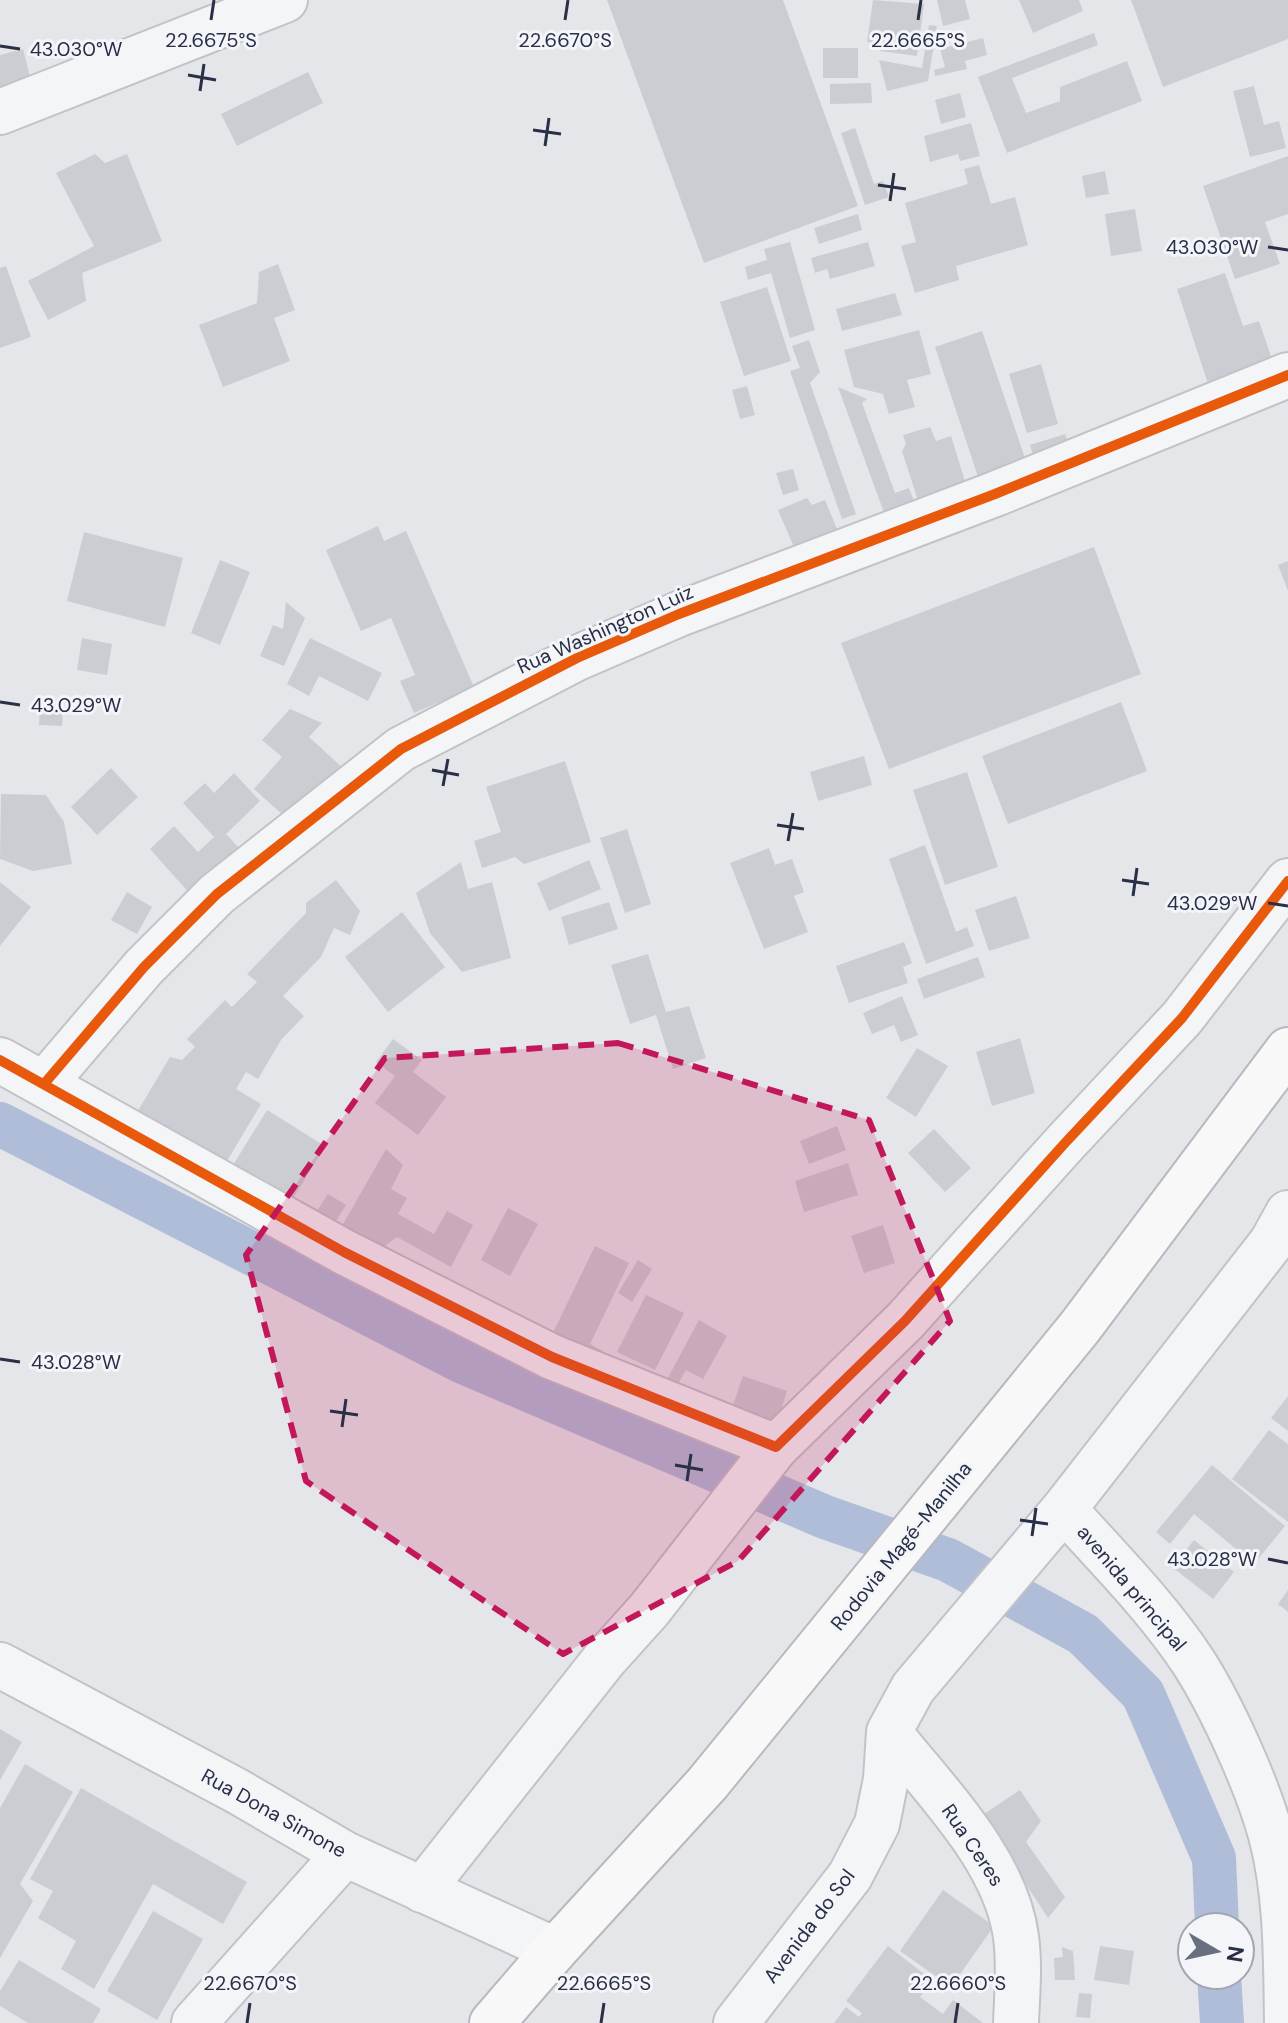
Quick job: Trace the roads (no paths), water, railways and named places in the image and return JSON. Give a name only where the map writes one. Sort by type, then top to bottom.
[{"type":"highway","name":"Rodovia Magé-Manilha","points":[[492,2023],[707,1784],[1080,1327],[1288,1050]]},
{"type":"street","points":[[0,112],[285,0]]},
{"type":"street","name":"Rua Washington Luiz","points":[[44,1084],[144,967],[217,894],[401,749],[563,665],[679,614],[995,494],[1288,375]]},
{"type":"street","points":[[422,1890],[604,1660],[649,1610],[765,1460],[905,1321],[1182,1018],[1288,881]]},
{"type":"street","points":[[0,1060],[344,1252],[765,1460]]},
{"type":"street","name":"avenida principal","points":[[1287,2023],[1287,1951],[1271,1835],[1227,1724],[1193,1662],[1138,1591],[1064,1509],[1272,1242],[1288,1213]]},
{"type":"street","points":[[889,1732],[913,1688],[1064,1509]]},
{"type":"street","name":"Rua Dona Simone","points":[[0,1665],[237,1791],[345,1854],[555,1950]]},
{"type":"street","name":"Avenida do Sol","points":[[736,2023],[850,1876],[877,1824],[886,1779],[889,1732]]},
{"type":"street","name":"Rua Ceres","points":[[889,1732],[965,1827],[1001,1883],[1016,1938],[1016,2023]]},
{"type":"street","points":[[194,2023],[345,1854]]},
{"type":"waterway","points":[[0,1124],[461,1361],[825,1517],[948,1560],[1083,1634],[1143,1694],[1214,1858],[1216,1911]]},
{"type":"waterway","points":[[1220,1991],[1222,2023]]}]
